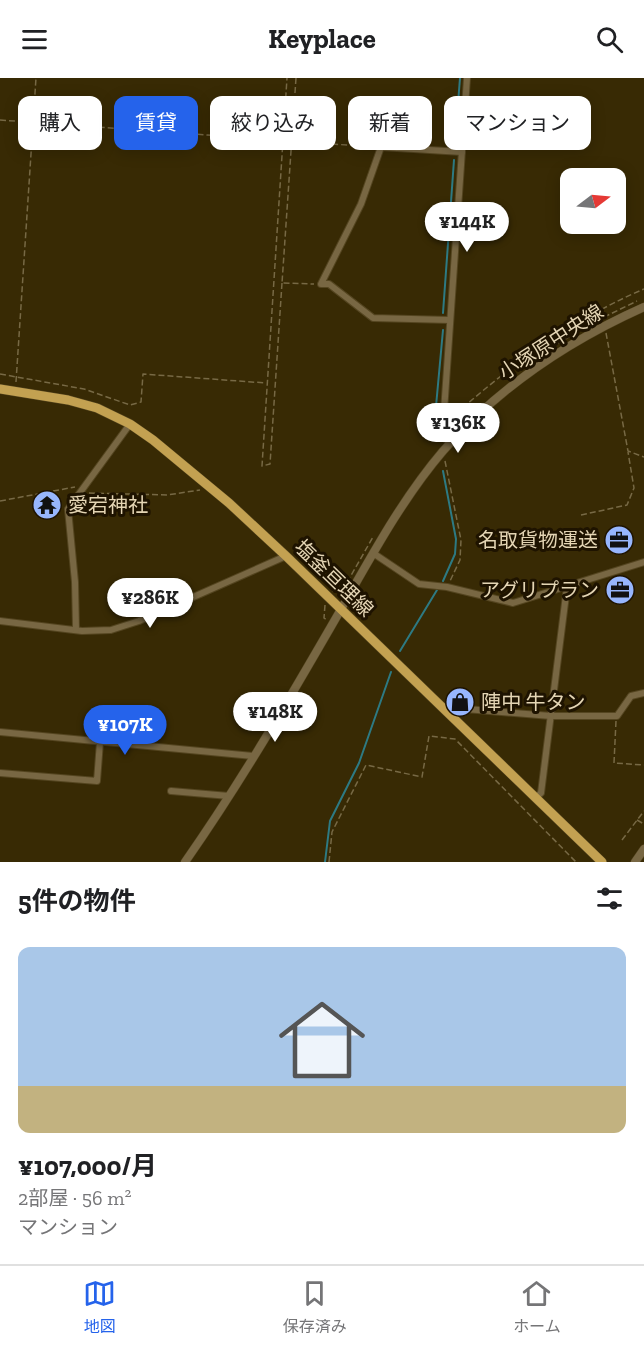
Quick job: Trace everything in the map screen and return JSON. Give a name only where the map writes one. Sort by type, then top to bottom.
[{"type":"main road","name":"塩釜亘理線","points":[[0,389],[87,405],[130,424],[153,440],[229,503],[286,556],[602,862]]},
{"type":"street","points":[[451,443],[444,438],[443,426],[467,78]]},
{"type":"street","points":[[380,150],[361,204],[321,284],[329,284],[373,318],[450,320]]},
{"type":"street","points":[[430,150],[462,152]]},
{"type":"street","name":"小塚原中央線","points":[[185,862],[229,796],[373,553],[443,451],[495,399],[538,366],[605,324],[644,307]]},
{"type":"street","points":[[76,630],[75,582],[68,509],[130,424]]},
{"type":"street","points":[[373,553],[419,584],[447,587],[513,603],[644,562]]},
{"type":"street","points":[[0,621],[76,630],[111,630],[140,621],[286,556]]},
{"type":"street","points":[[535,798],[541,793],[567,587]]},
{"type":"street","points":[[449,714],[454,708],[551,716],[617,716],[631,696],[644,693]]},
{"type":"street","points":[[0,732],[253,756]]},
{"type":"street","points":[[0,773],[97,781],[100,742]]},
{"type":"street","points":[[171,790],[229,796]]},
{"type":"street","points":[[635,862],[644,849]]},
{"type":"path","points":[[35,96],[36,78]]},
{"type":"path","points":[[286,96],[287,78]]},
{"type":"path","points":[[295,96],[296,78]]},
{"type":"path","points":[[0,120],[18,122]]},
{"type":"path","points":[[102,128],[210,135]]},
{"type":"path","points":[[15,391],[31,150]]},
{"type":"path","points":[[282,150],[261,466],[270,464],[291,150]]},
{"type":"path","points":[[282,283],[321,284]]},
{"type":"path","points":[[443,426],[512,367],[602,307],[644,290]]},
{"type":"path","points":[[581,515],[627,505],[634,488],[602,307]]},
{"type":"path","points":[[0,374],[84,389],[130,405],[141,402],[143,374],[267,383]]},
{"type":"path","points":[[443,451],[461,540],[460,560],[447,587]]},
{"type":"path","points":[[628,451],[644,458]]},
{"type":"path","points":[[0,501],[85,486]]},
{"type":"path","points":[[79,493],[167,495],[200,490]]},
{"type":"path","points":[[334,589],[344,590]]},
{"type":"path","points":[[322,602],[325,604],[324,618],[327,620]]},
{"type":"path","points":[[617,716],[614,763],[644,765]]},
{"type":"path","points":[[329,862],[332,832],[366,765],[422,777],[429,736],[455,739],[576,862]]},
{"type":"path","points":[[622,840],[644,811]]},
{"type":"path","points":[[637,820],[644,824]]},
{"type":"waterway","points":[[459,96],[460,78]]},
{"type":"waterway","points":[[443,313],[454,160]]},
{"type":"waterway","points":[[437,441],[434,428],[443,330]]},
{"type":"waterway","points":[[443,471],[456,539],[455,554],[443,581]]},
{"type":"waterway","points":[[400,651],[437,590]]},
{"type":"waterway","points":[[325,862],[330,821],[359,763],[391,672]]},
{"type":"place","name":"愛宕神社","points":[[47,505]]},
{"type":"place","name":"名取貨物運送","points":[[619,540]]},
{"type":"place","name":"アグリプラン","points":[[620,590]]},
{"type":"place","name":"陣中 牛タン","points":[[460,702]]}]
